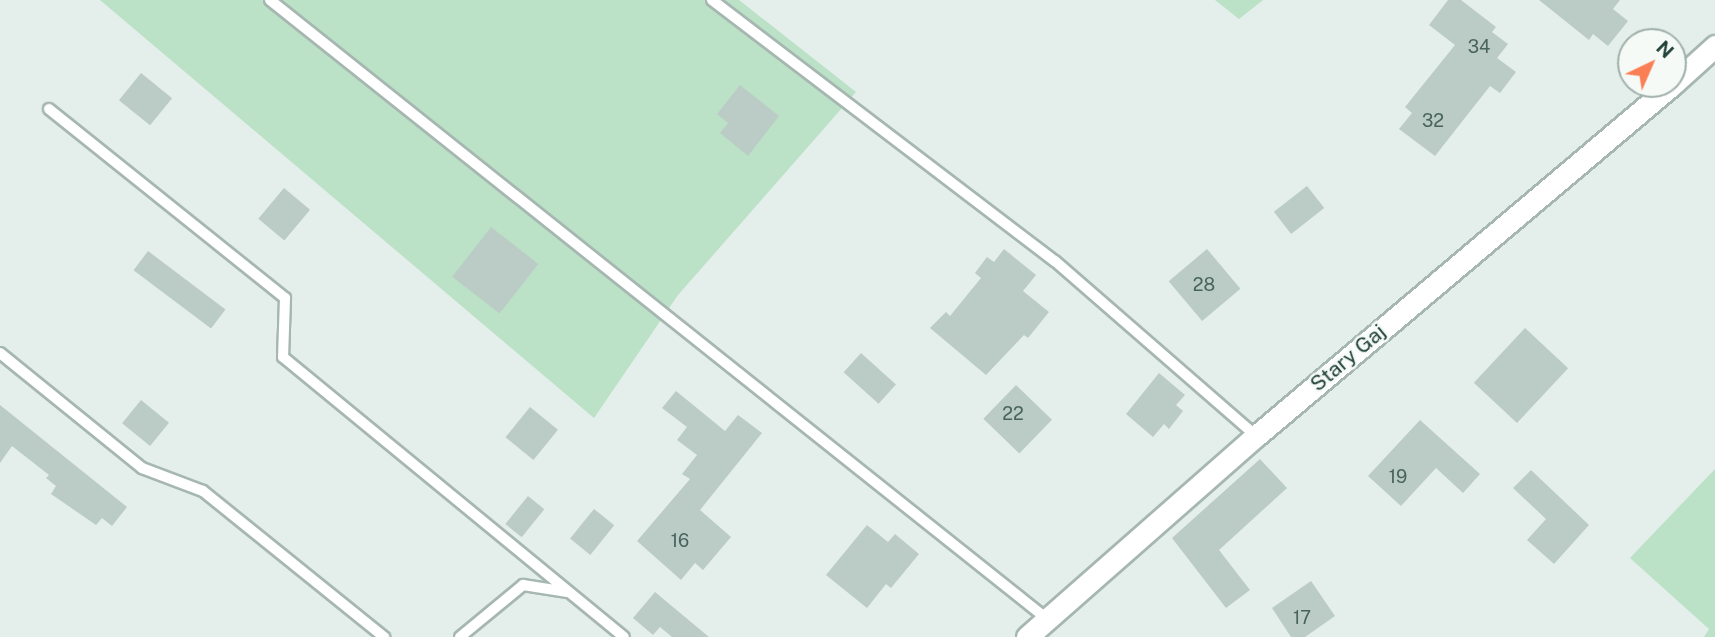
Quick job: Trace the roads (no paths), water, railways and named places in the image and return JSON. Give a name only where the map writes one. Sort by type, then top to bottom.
[{"type":"street","name":"Stary Gaj","points":[[1687,71],[1715,46]]},
{"type":"street","name":"Stary Gaj","points":[[1027,637],[1256,436],[1656,98]]},
{"type":"lane","points":[[270,0],[1047,619]]},
{"type":"lane","points":[[712,0],[1055,261],[1256,436]]},
{"type":"lane","points":[[49,109],[285,298],[283,356],[624,637]]},
{"type":"lane","points":[[0,354],[142,468],[203,491],[384,637]]},
{"type":"lane","points":[[460,637],[523,585],[569,592]]}]
